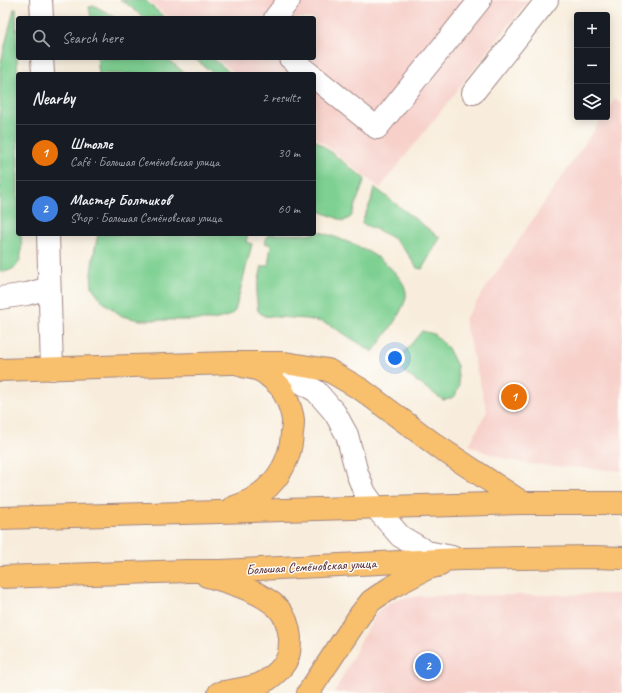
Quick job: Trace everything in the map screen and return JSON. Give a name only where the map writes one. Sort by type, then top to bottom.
[{"type":"main road","points":[[219,512],[238,506],[255,498],[267,488],[277,477],[285,464],[292,441],[293,420],[289,403],[281,388],[262,371],[230,363]]},
{"type":"main road","points":[[0,370],[230,363],[285,363],[328,370],[362,390],[437,446],[523,504]]},
{"type":"main road","points":[[0,518],[374,507],[622,503]]},
{"type":"main road","points":[[308,693],[371,601],[390,588],[428,568],[460,558]]},
{"type":"main road","name":"Большая Семёновская улица","points":[[221,575],[460,558],[622,558]]},
{"type":"main road","points":[[0,576],[188,571],[221,575],[258,594],[278,609],[284,616],[289,631],[290,645],[287,659],[276,675],[255,686],[218,693]]},
{"type":"street","points":[[41,0],[42,16]]},
{"type":"street","points":[[277,16],[289,0]]},
{"type":"street","points":[[316,79],[377,128],[480,0]]},
{"type":"street","points":[[473,94],[546,0]]},
{"type":"street","points":[[42,60],[42,72]]},
{"type":"street","points":[[292,60],[308,72]]},
{"type":"street","points":[[48,236],[52,369]]},
{"type":"street","points":[[0,298],[27,294],[50,288]]},
{"type":"street","points":[[230,363],[281,371],[316,391],[335,413],[348,435],[357,473],[365,493],[374,507],[400,536],[427,552],[460,558]]},
{"type":"shaded area","points":[[148,0],[529,0],[380,188],[316,138],[316,72],[234,72],[218,60],[316,60],[316,16],[167,16]]},
{"type":"shaded area","points":[[615,99],[622,104],[622,471],[529,464],[484,452],[469,445],[487,411],[464,320],[601,120],[610,120],[610,106]]},
{"type":"shaded area","points":[[622,594],[622,693],[334,693],[375,614],[380,609],[397,599],[422,596]]},
{"type":"green space","points":[[120,0],[145,0],[163,16],[142,16]]},
{"type":"green space","points":[[95,6],[112,16],[91,16],[89,7]]},
{"type":"green space","points":[[14,9],[16,9],[16,60],[17,60],[18,72],[16,72],[16,236],[21,236],[22,248],[20,260],[17,265],[8,271],[0,272],[0,66]]},
{"type":"green space","points":[[97,60],[168,60],[184,72],[99,72]]},
{"type":"green space","points":[[196,60],[214,60],[230,72],[212,72]]},
{"type":"green space","points":[[316,141],[365,179],[351,217],[344,221],[316,210]]},
{"type":"green space","points":[[374,187],[440,238],[422,269],[417,268],[408,254],[394,239],[363,224],[362,222],[371,201]]},
{"type":"green space","points":[[316,231],[359,247],[389,266],[404,285],[406,297],[401,310],[392,325],[373,352],[330,325],[322,322],[306,319],[264,316],[258,311],[256,294],[262,266],[268,266],[271,245],[265,243],[267,236],[316,236]]},
{"type":"green space","points":[[98,236],[248,236],[246,242],[252,244],[235,311],[229,316],[213,320],[139,320],[122,316],[103,302],[92,287],[91,274]]},
{"type":"green space","points":[[422,331],[434,334],[448,348],[457,366],[459,386],[455,396],[449,399],[443,400],[405,373],[399,366],[403,354]]},
{"type":"place","name":"Штолле","points":[[514,397]]},
{"type":"place","name":"Мастер Болтиков","points":[[428,666]]}]
